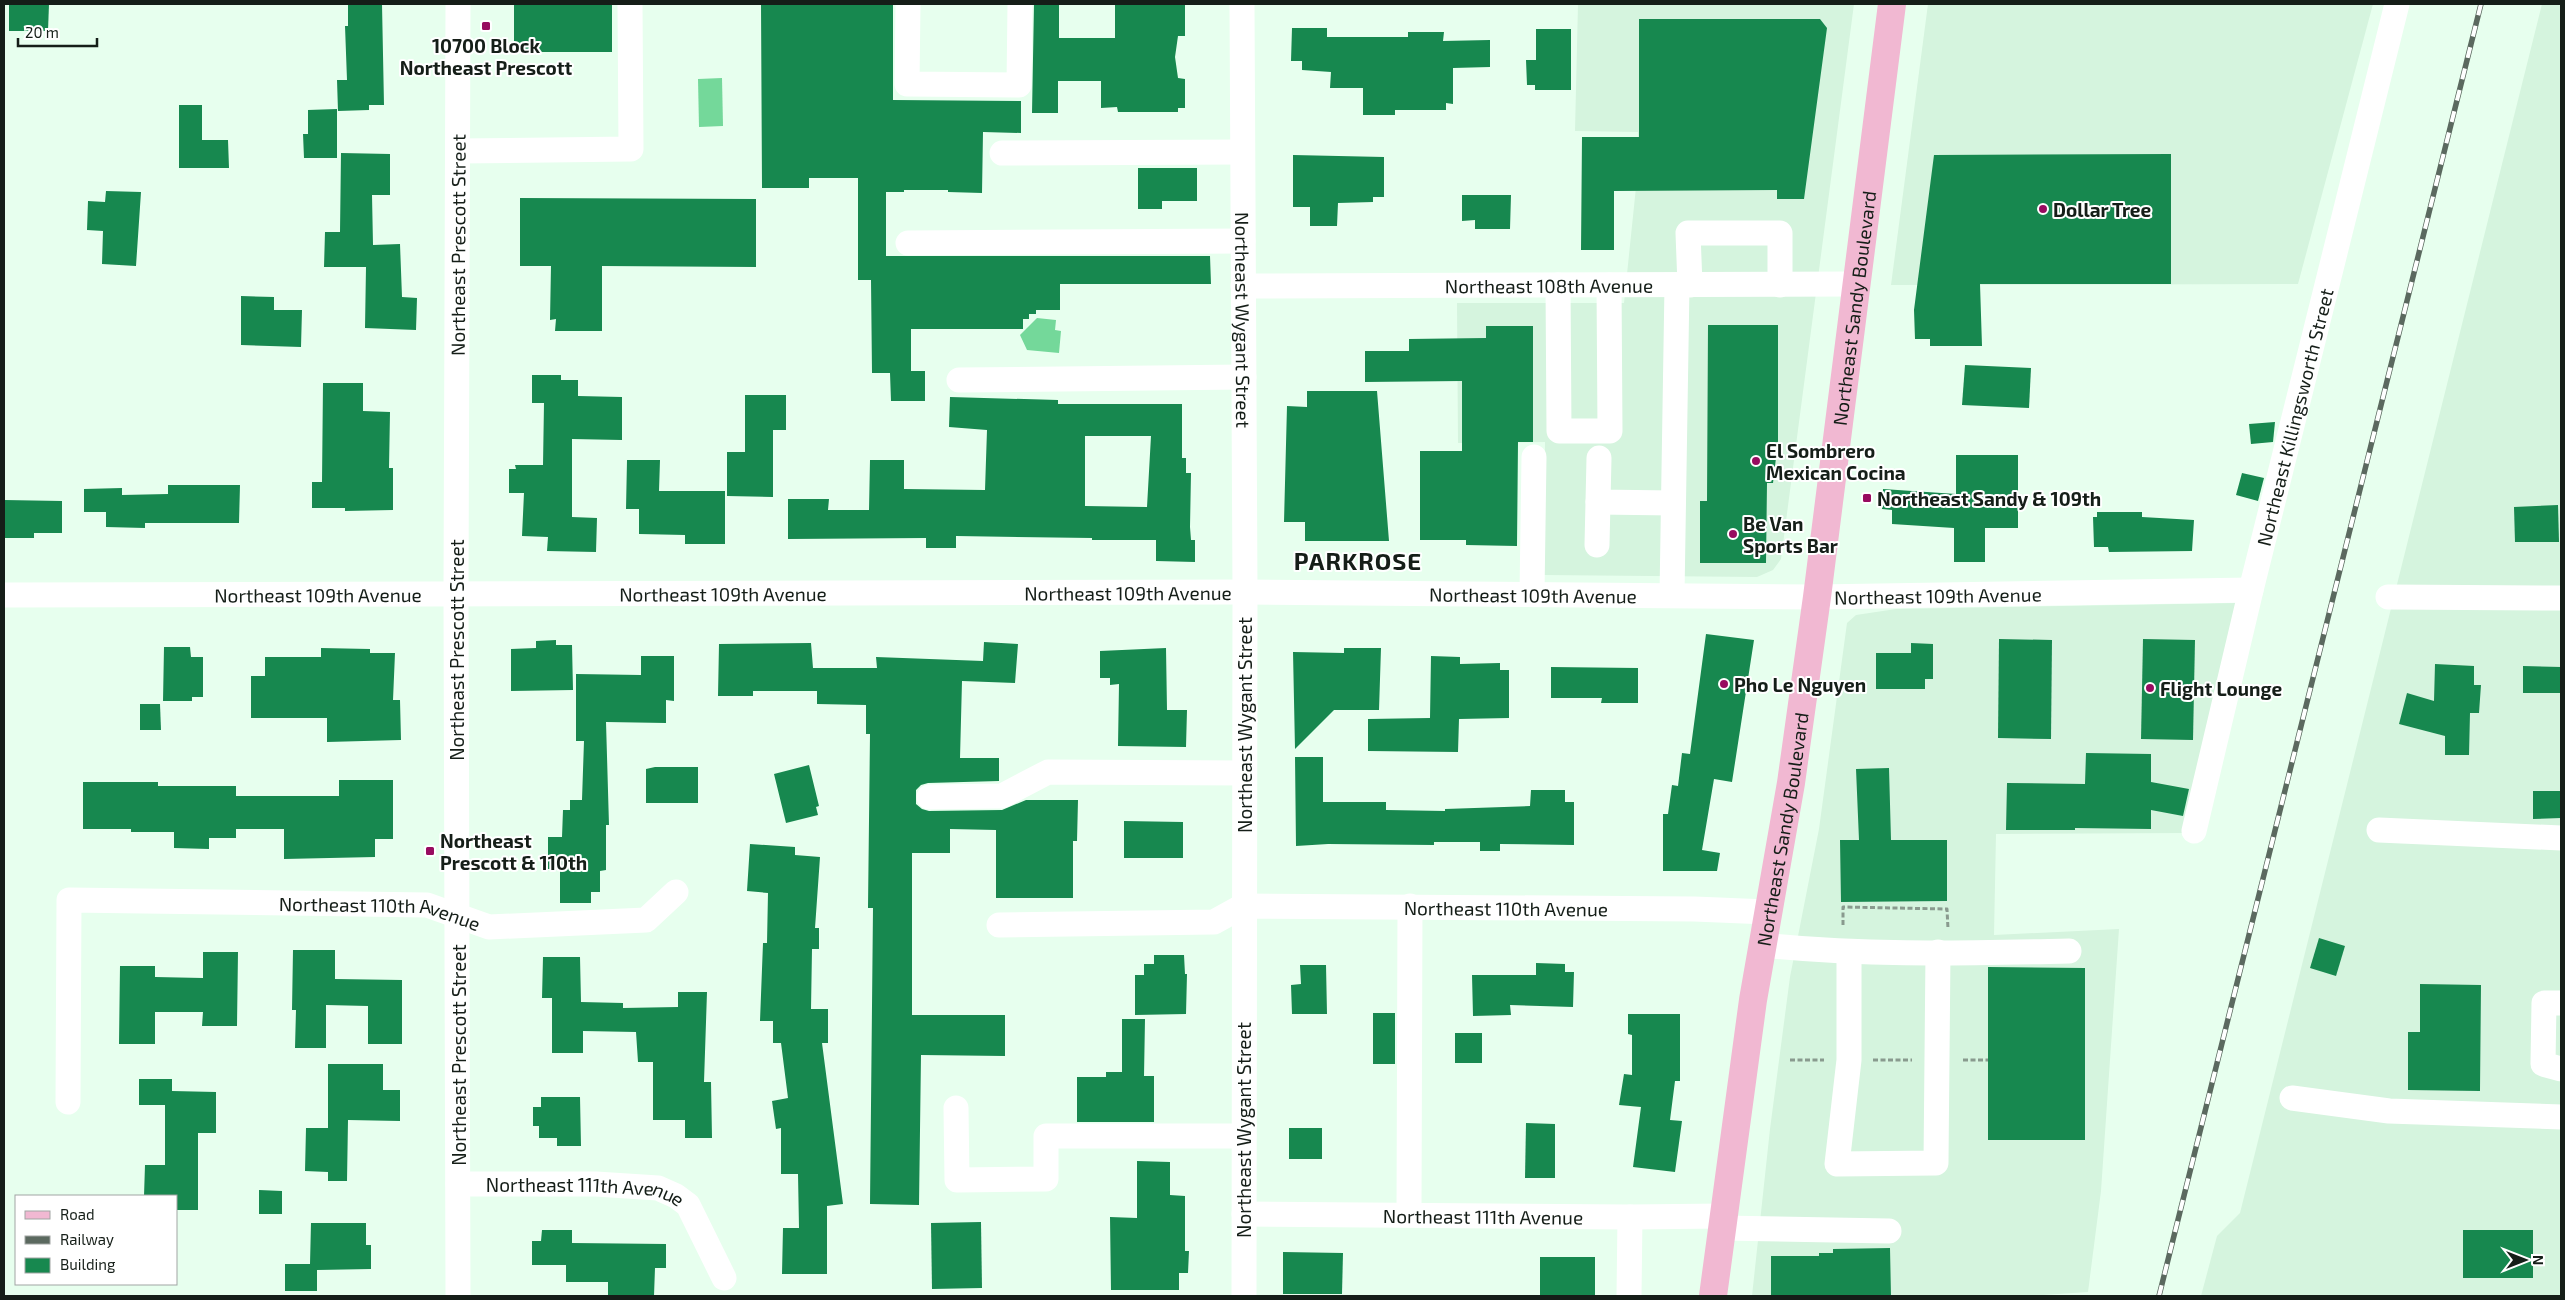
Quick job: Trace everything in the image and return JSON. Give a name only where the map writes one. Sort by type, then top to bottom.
[{"type":"main road","name":"Northeast Sandy Boulevard","points":[[1713,1296],[1722,1222],[1763,945],[1791,783],[1817,597],[1892,4]]},
{"type":"street","name":"Northeast Prescott Street","points":[[458,4],[456,594],[458,1296]]},
{"type":"street","points":[[458,151],[632,149],[630,4]]},
{"type":"street","points":[[908,4],[907,84],[1019,85],[1020,4]]},
{"type":"street","name":"Northeast Wygant Street","points":[[1242,4],[1245,592],[1243,906],[1244,1296]]},
{"type":"street","name":"Northeast Killingsworth Street","points":[[2194,831],[2251,590],[2397,4]]},
{"type":"street","points":[[1002,153],[1242,152]]},
{"type":"street","points":[[1672,595],[1673,503],[1683,285],[1688,233],[1780,233],[1780,285]]},
{"type":"street","points":[[908,243],[1243,241]]},
{"type":"street","name":"Northeast 108th Avenue","points":[[1243,286],[1856,284]]},
{"type":"street","points":[[1558,285],[1559,431],[1610,431],[1609,285]]},
{"type":"street","points":[[960,380],[1244,377]]},
{"type":"street","points":[[1532,594],[1534,457]]},
{"type":"street","points":[[1597,546],[1599,458]]},
{"type":"street","points":[[1598,502],[1673,503]]},
{"type":"street","name":"Northeast 109th Avenue","points":[[4,595],[1245,592],[1817,597],[2251,590]]},
{"type":"street","points":[[2388,597],[2561,598]]},
{"type":"street","points":[[929,797],[1002,796],[1048,772],[1244,773]]},
{"type":"street","points":[[2378,830],[2561,838]]},
{"type":"street","name":"Northeast 110th Avenue","points":[[68,1102],[69,900],[427,905],[490,927],[646,920],[676,892]]},
{"type":"street","points":[[998,925],[1214,922],[1243,906]]},
{"type":"street","name":"Northeast 110th Avenue","points":[[1243,906],[1410,906],[1768,912]]},
{"type":"street","points":[[1410,906],[1410,1214]]},
{"type":"street","points":[[1763,945],[1850,952],[2069,951]]},
{"type":"street","points":[[1850,952],[1849,1060],[1837,1164],[1936,1163],[1938,952]]},
{"type":"street","points":[[2561,1003],[2544,1003],[2543,1064],[2561,1069]]},
{"type":"street","points":[[2292,1098],[2389,1111],[2561,1117]]},
{"type":"street","points":[[956,1108],[957,1180],[1046,1179],[1046,1136],[1244,1136]]},
{"type":"street","name":"Northeast 111th Avenue","points":[[458,1184],[596,1184],[658,1188],[676,1196],[688,1205],[724,1278]]},
{"type":"street","name":"Northeast 111th Avenue","points":[[1244,1214],[1630,1217],[1889,1230]]},
{"type":"street","points":[[1629,1296],[1630,1217]]},
{"type":"path","points":[[1790,1060],[1988,1060]]},
{"type":"shaded area","points":[[1578,4],[1854,4],[1781,559],[1773,570],[1757,577],[1544,575],[1545,442],[1458,443],[1457,303],[1624,303],[1638,168],[1638,132],[1575,131]]},
{"type":"shaded area","points":[[1928,4],[2373,4],[2298,284],[1891,285]]},
{"type":"shaded area","points":[[2542,4],[2561,4],[2561,1296],[2201,1296],[2217,1236],[2240,1213]]},
{"type":"shaded area","points":[[722,78],[723,126],[699,127],[698,79]]},
{"type":"shaded area","points":[[1037,318],[1056,320],[1055,330],[1061,331],[1059,353],[1027,350],[1020,335]]},
{"type":"shaded area","points":[[2237,603],[2187,833],[1996,834],[1994,935],[2119,929],[2101,1191],[2088,1292],[2029,1296],[1752,1296],[1770,1129],[1790,977],[1819,829],[1847,623],[1856,615],[1896,609]]},
{"type":"building","points":[[9,4],[49,4],[48,31],[9,31]]},
{"type":"building","points":[[348,4],[382,4],[384,105],[369,105],[369,110],[338,111],[337,80],[347,80],[345,26],[348,26]]},
{"type":"building","points":[[514,4],[612,4],[612,52],[514,52]]},
{"type":"building","points":[[761,4],[893,4],[893,100],[1021,101],[1021,133],[983,132],[982,193],[948,192],[948,190],[886,192],[886,256],[1210,256],[1211,284],[1060,284],[1060,310],[1036,310],[1036,314],[1029,314],[1029,319],[1023,319],[1023,329],[911,329],[911,371],[925,371],[925,401],[891,401],[890,373],[872,373],[871,280],[858,280],[858,178],[809,178],[809,188],[762,188]]},
{"type":"building","points":[[1034,4],[1059,4],[1059,38],[1115,38],[1115,4],[1185,5],[1185,36],[1178,36],[1175,57],[1178,78],[1185,79],[1185,108],[1178,108],[1178,112],[1118,112],[1117,107],[1101,108],[1101,81],[1058,81],[1058,113],[1032,113]]},
{"type":"building","points":[[1639,19],[1820,19],[1827,28],[1804,199],[1777,199],[1777,190],[1614,191],[1614,250],[1581,250],[1582,137],[1639,137]]},
{"type":"building","points":[[1292,28],[1327,28],[1327,37],[1408,37],[1408,32],[1444,32],[1443,41],[1490,40],[1490,67],[1453,68],[1453,104],[1446,103],[1446,110],[1395,110],[1395,115],[1363,115],[1363,88],[1330,88],[1331,72],[1302,70],[1302,61],[1291,61]]},
{"type":"building","points":[[1536,29],[1571,29],[1571,90],[1535,90],[1535,85],[1527,85],[1526,60],[1536,60]]},
{"type":"building","points":[[179,105],[202,105],[202,140],[228,140],[229,168],[179,168]]},
{"type":"building","points":[[337,109],[337,158],[304,158],[303,134],[308,134],[308,110]]},
{"type":"building","points":[[341,153],[390,154],[390,195],[372,195],[373,245],[400,244],[402,297],[417,298],[416,330],[365,328],[366,267],[324,267],[325,232],[340,232]]},
{"type":"building","points":[[2171,154],[2171,284],[1980,284],[1982,346],[1930,346],[1930,339],[1915,339],[1914,310],[1934,155]]},
{"type":"building","points":[[1293,155],[1384,157],[1384,197],[1373,197],[1373,202],[1338,203],[1337,226],[1310,226],[1310,207],[1293,207]]},
{"type":"building","points":[[1138,168],[1197,168],[1197,201],[1162,201],[1162,209],[1138,209]]},
{"type":"building","points":[[106,191],[141,192],[136,266],[102,264],[103,231],[87,230],[88,201],[105,202]]},
{"type":"building","points":[[1462,195],[1511,195],[1510,229],[1475,229],[1475,220],[1462,221]]},
{"type":"building","points":[[520,198],[756,199],[756,267],[602,266],[602,331],[555,331],[556,319],[550,320],[551,266],[520,266]]},
{"type":"building","points":[[241,296],[274,297],[274,310],[302,310],[301,347],[241,345]]},
{"type":"building","points":[[1708,325],[1778,325],[1778,441],[1773,483],[1767,483],[1766,563],[1700,563],[1700,501],[1707,501]]},
{"type":"building","points":[[1486,326],[1533,326],[1533,442],[1518,442],[1517,546],[1466,545],[1466,540],[1420,540],[1420,451],[1462,451],[1462,381],[1365,382],[1365,351],[1409,351],[1409,339],[1486,338]]},
{"type":"building","points":[[1965,365],[2031,368],[2029,408],[1962,405]]},
{"type":"building","points":[[532,375],[561,375],[561,380],[578,380],[578,396],[622,397],[622,440],[572,439],[572,517],[597,518],[596,552],[547,551],[548,537],[522,536],[524,493],[509,493],[509,469],[516,469],[515,465],[543,465],[544,403],[532,403]]},
{"type":"building","points":[[323,383],[363,383],[363,411],[390,412],[389,468],[393,468],[393,510],[345,511],[345,508],[312,508],[312,482],[322,482]]},
{"type":"building","points":[[1307,391],[1377,391],[1389,541],[1305,541],[1305,522],[1284,522],[1287,406],[1307,407]]},
{"type":"building","points":[[745,395],[786,395],[786,430],[773,430],[773,497],[727,496],[727,452],[745,452]]},
{"type":"building","points":[[950,397],[1058,400],[1058,404],[1182,404],[1182,458],[1186,458],[1186,473],[1191,473],[1190,527],[1191,540],[1195,540],[1195,562],[1156,561],[1156,540],[956,536],[956,548],[926,548],[926,538],[788,539],[788,499],[829,499],[828,510],[869,510],[870,460],[904,460],[904,489],[985,490],[987,430],[949,427]],"holes":[[[1085,436],[1151,436],[1147,507],[1085,506]]]},
{"type":"building","points":[[2275,422],[2273,442],[2251,444],[2249,424]]},
{"type":"building","points":[[1956,455],[2018,455],[2018,528],[1985,528],[1985,562],[1954,562],[1954,528],[1892,524],[1892,510],[1882,509],[1883,489],[1956,494]]},
{"type":"building","points":[[627,460],[660,460],[659,491],[725,491],[725,544],[685,544],[685,535],[639,534],[639,509],[626,509]]},
{"type":"building","points":[[2242,473],[2264,478],[2258,501],[2236,495]]},
{"type":"building","points":[[168,485],[240,485],[239,523],[145,523],[145,528],[106,527],[106,512],[84,512],[84,489],[122,488],[122,495],[168,494]]},
{"type":"building","points":[[4,500],[62,501],[62,533],[34,533],[34,538],[4,538]]},
{"type":"building","points":[[2558,505],[2559,542],[2515,542],[2514,507]]},
{"type":"building","points":[[2097,512],[2142,512],[2142,517],[2194,520],[2192,551],[2109,552],[2108,547],[2094,547],[2093,517],[2097,517]]},
{"type":"building","points":[[1706,634],[1754,640],[1732,782],[1714,779],[1702,850],[1720,853],[1717,871],[1663,871],[1663,814],[1668,814],[1672,785],[1678,786],[1682,753],[1690,754]]},
{"type":"building","points":[[1999,639],[2052,640],[2051,739],[1998,738]]},
{"type":"building","points":[[2143,639],[2195,640],[2193,740],[2141,739]]},
{"type":"building","points":[[556,640],[556,645],[572,645],[573,690],[511,691],[511,649],[536,648],[536,641]]},
{"type":"building","points":[[984,642],[1018,644],[1015,683],[962,681],[960,758],[999,758],[999,781],[928,783],[921,785],[916,790],[916,804],[922,809],[929,811],[1002,810],[1026,800],[1078,800],[1077,841],[1073,841],[1073,898],[996,898],[996,830],[950,829],[950,853],[912,853],[912,1015],[1005,1015],[1005,1056],[921,1055],[919,1205],[870,1204],[873,908],[868,908],[870,734],[866,734],[866,705],[817,704],[817,691],[753,691],[753,696],[718,696],[719,644],[811,643],[813,668],[877,668],[876,657],[983,661]]},
{"type":"building","points":[[1911,643],[1933,644],[1933,679],[1925,679],[1925,689],[1876,689],[1876,653],[1911,653]]},
{"type":"building","points":[[164,647],[190,647],[191,657],[203,657],[203,697],[192,697],[192,701],[163,701]]},
{"type":"building","points":[[321,648],[370,649],[370,653],[395,653],[393,700],[400,700],[401,740],[327,742],[327,718],[251,718],[251,676],[265,676],[265,657],[321,657]]},
{"type":"building","points":[[1166,648],[1167,710],[1187,710],[1186,747],[1118,746],[1119,684],[1110,685],[1110,678],[1100,678],[1100,651]]},
{"type":"building","points":[[1344,648],[1381,648],[1379,710],[1334,710],[1295,749],[1293,652],[1344,653]]},
{"type":"building","points":[[641,656],[674,656],[674,701],[666,700],[666,723],[606,722],[609,825],[606,825],[606,870],[600,871],[600,892],[591,892],[591,903],[560,903],[560,869],[548,869],[548,837],[562,837],[563,810],[570,810],[570,800],[582,800],[584,741],[576,741],[576,674],[641,675]]},
{"type":"building","points":[[1431,656],[1460,657],[1460,664],[1500,663],[1500,670],[1509,670],[1509,718],[1459,719],[1458,752],[1368,751],[1368,719],[1430,718]]},
{"type":"building","points":[[2435,664],[2474,666],[2474,685],[2481,685],[2479,713],[2470,713],[2469,755],[2445,755],[2445,736],[2399,724],[2407,693],[2434,701]]},
{"type":"building","points":[[2523,666],[2561,667],[2561,693],[2523,693]]},
{"type":"building","points":[[1551,667],[1638,668],[1638,703],[1601,703],[1602,698],[1551,698]]},
{"type":"building","points":[[140,704],[160,704],[161,730],[140,730]]},
{"type":"building","points":[[2086,753],[2151,754],[2151,782],[2189,789],[2183,816],[2151,810],[2151,829],[2075,828],[2075,830],[2006,830],[2007,783],[2085,784]]},
{"type":"building","points":[[1295,757],[1323,757],[1323,802],[1386,802],[1386,810],[1445,811],[1445,809],[1530,806],[1531,790],[1565,790],[1565,802],[1574,802],[1574,845],[1500,844],[1500,851],[1480,851],[1480,842],[1434,842],[1434,845],[1328,844],[1296,846]]},
{"type":"building","points":[[809,765],[819,806],[816,807],[818,815],[786,823],[774,774]]},
{"type":"building","points":[[655,767],[698,767],[698,803],[646,803],[646,769]]},
{"type":"building","points":[[1889,768],[1891,840],[1947,840],[1947,901],[1841,902],[1840,840],[1859,840],[1856,769]]},
{"type":"building","points":[[339,780],[393,780],[393,839],[375,839],[375,857],[284,859],[284,829],[236,829],[236,838],[209,838],[209,849],[174,848],[174,832],[131,832],[131,829],[83,829],[83,782],[158,782],[158,786],[236,786],[236,796],[339,796]]},
{"type":"building","points":[[2533,791],[2561,791],[2561,818],[2533,819]]},
{"type":"building","points":[[1124,821],[1183,822],[1183,858],[1124,858]]},
{"type":"building","points":[[750,844],[795,847],[795,855],[820,857],[815,928],[819,928],[819,949],[812,949],[811,1009],[828,1009],[828,1043],[822,1043],[843,1204],[827,1206],[827,1274],[782,1274],[783,1228],[799,1228],[798,1174],[781,1174],[781,1128],[776,1129],[772,1101],[788,1098],[781,1043],[773,1043],[773,1021],[760,1021],[763,943],[767,943],[768,893],[747,891]]},
{"type":"building","points":[[2319,938],[2345,946],[2336,976],[2310,968]]},
{"type":"building","points":[[293,950],[335,950],[335,979],[402,980],[402,1044],[368,1044],[368,1006],[326,1005],[326,1048],[295,1048],[296,1010],[292,1010]]},
{"type":"building","points":[[203,952],[238,952],[237,1026],[202,1026],[203,1012],[155,1012],[155,1044],[119,1044],[120,966],[155,966],[155,977],[203,978]]},
{"type":"building","points":[[1154,955],[1184,955],[1185,974],[1187,974],[1186,1014],[1135,1015],[1135,975],[1144,975],[1144,964],[1154,964]]},
{"type":"building","points":[[543,957],[580,957],[581,1002],[623,1003],[623,1008],[678,1007],[678,992],[707,992],[704,1082],[711,1082],[712,1138],[685,1138],[685,1120],[653,1120],[653,1062],[638,1062],[636,1032],[583,1031],[583,1053],[552,1053],[552,998],[542,998]]},
{"type":"building","points":[[1536,963],[1565,964],[1565,972],[1574,972],[1573,1007],[1510,1005],[1511,1015],[1473,1016],[1472,975],[1536,975]]},
{"type":"building","points":[[1300,965],[1326,965],[1327,1014],[1292,1014],[1291,985],[1301,984]]},
{"type":"building","points":[[1988,967],[2085,968],[2085,1140],[1988,1140]]},
{"type":"building","points":[[2420,984],[2481,985],[2480,1091],[2408,1090],[2408,1032],[2420,1032]]},
{"type":"building","points":[[1373,1013],[1395,1013],[1395,1064],[1373,1064]]},
{"type":"building","points":[[1628,1014],[1680,1014],[1680,1081],[1675,1081],[1670,1120],[1682,1121],[1675,1172],[1633,1167],[1641,1107],[1619,1105],[1624,1074],[1632,1075],[1632,1035],[1628,1034]]},
{"type":"building","points":[[1122,1019],[1145,1019],[1144,1076],[1154,1076],[1154,1122],[1077,1122],[1077,1077],[1106,1077],[1106,1072],[1122,1072]]},
{"type":"building","points":[[1455,1033],[1482,1033],[1482,1063],[1455,1063]]},
{"type":"building","points":[[328,1064],[383,1064],[383,1090],[400,1090],[400,1121],[348,1120],[347,1181],[328,1181],[328,1172],[305,1171],[306,1128],[328,1128]]},
{"type":"building","points":[[139,1079],[172,1079],[172,1091],[216,1092],[216,1133],[198,1133],[198,1210],[178,1210],[178,1195],[144,1195],[145,1165],[165,1165],[165,1105],[139,1105]]},
{"type":"building","points":[[541,1097],[580,1097],[581,1146],[557,1146],[557,1138],[539,1138],[539,1126],[533,1126],[533,1107],[541,1107]]},
{"type":"building","points":[[1526,1123],[1555,1124],[1555,1178],[1525,1178]]},
{"type":"building","points":[[1289,1128],[1322,1128],[1322,1159],[1289,1159]]},
{"type":"building","points":[[1137,1161],[1170,1162],[1170,1195],[1185,1196],[1185,1251],[1189,1251],[1188,1273],[1179,1273],[1179,1290],[1111,1290],[1110,1217],[1137,1218]]},
{"type":"building","points":[[259,1190],[282,1191],[282,1214],[259,1214]]},
{"type":"building","points":[[981,1222],[982,1288],[932,1289],[931,1223]]},
{"type":"building","points":[[311,1223],[366,1223],[366,1245],[371,1245],[371,1269],[317,1270],[317,1291],[285,1291],[285,1264],[310,1264]]},
{"type":"building","points":[[542,1230],[572,1230],[572,1243],[666,1244],[666,1268],[655,1268],[654,1296],[608,1296],[608,1282],[566,1282],[566,1265],[532,1265],[532,1241],[541,1241]]},
{"type":"building","points":[[2463,1230],[2533,1230],[2533,1278],[2463,1278]]},
{"type":"building","points":[[1890,1248],[1891,1296],[1771,1296],[1771,1256],[1819,1256],[1819,1253],[1833,1253],[1833,1249]]},
{"type":"building","points":[[1283,1252],[1343,1253],[1342,1294],[1283,1294]]},
{"type":"building","points":[[1540,1257],[1595,1257],[1595,1296],[1540,1296]]},
{"type":"railway","points":[[2159,1296],[2481,4]]},
{"type":"place","name":"10700 Block Northeast Prescott","points":[[486,26]]},
{"type":"place","name":"Dollar Tree","points":[[2043,209]]},
{"type":"place","name":"El Sombrero Mexican Cocina","points":[[1756,461]]},
{"type":"place","name":"Northeast Sandy & 109th","points":[[1867,498]]},
{"type":"place","name":"Be Van Sports Bar","points":[[1733,534]]},
{"type":"place","name":"Pho Le Nguyen","points":[[1724,684]]},
{"type":"place","name":"Flight Lounge","points":[[2150,688]]},
{"type":"place","name":"Northeast Prescott & 110th","points":[[430,851]]},
{"type":"district","name":"PARKROSE","points":[[1358,560]]}]
